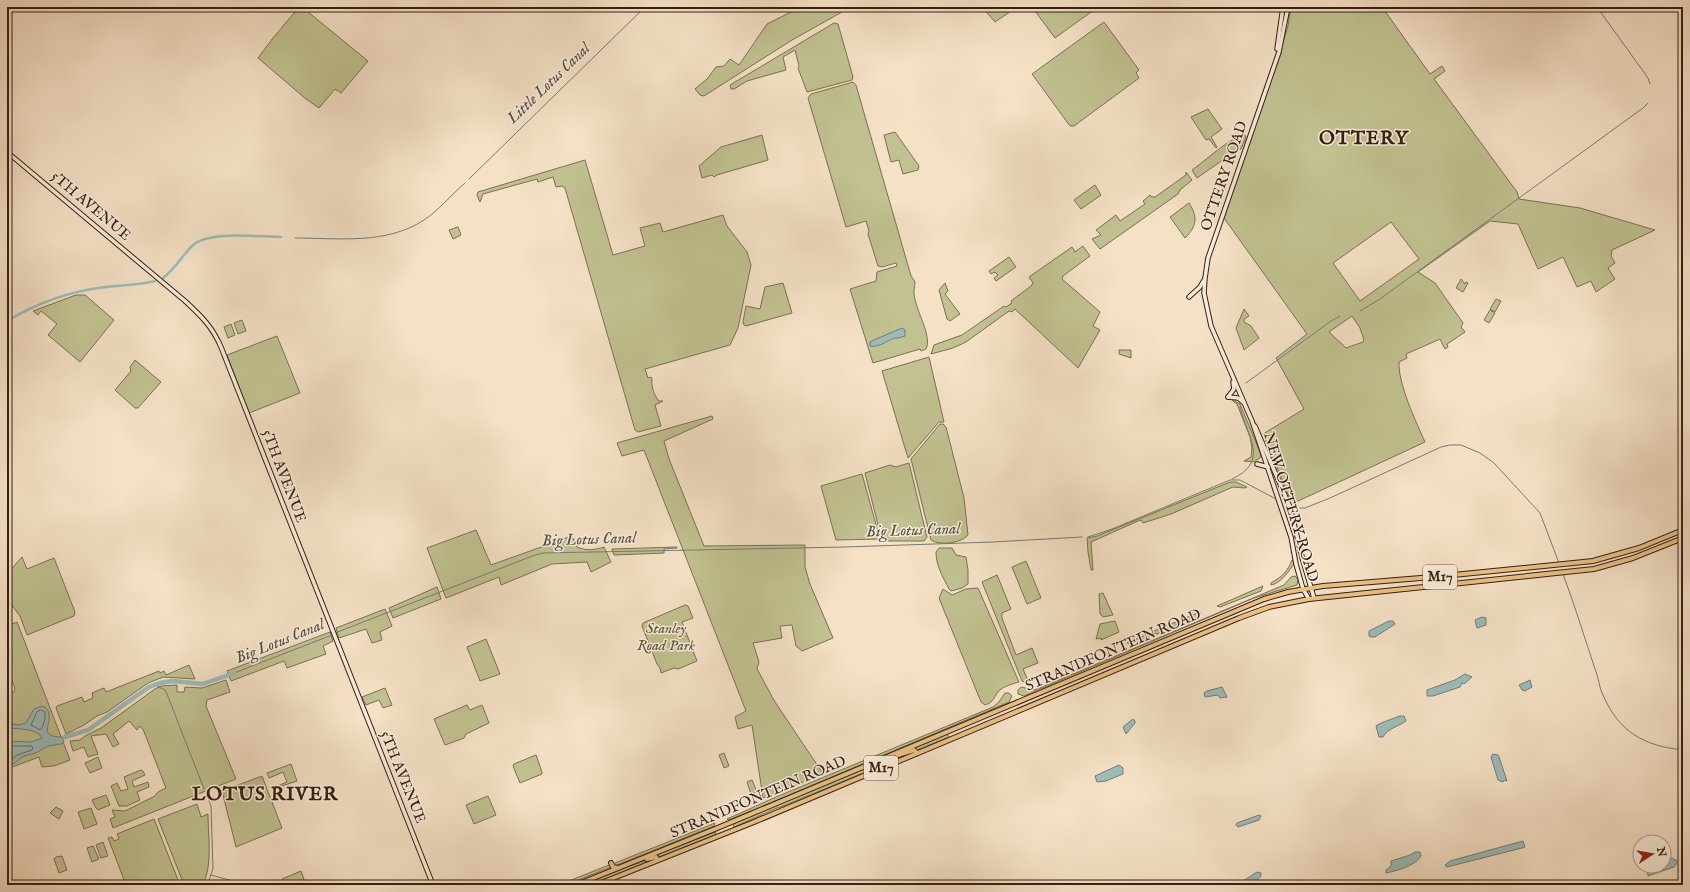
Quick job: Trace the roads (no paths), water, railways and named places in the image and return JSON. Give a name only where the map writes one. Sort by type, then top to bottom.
[{"type":"main road","name":"OTTERY ROAD","points":[[1273,68],[1280,36],[1283,7]]},
{"type":"main road","name":"OTTERY ROAD","points":[[1204,293],[1208,258],[1273,68],[1283,36],[1288,7]]},
{"type":"main road","name":"5TH AVENUE","points":[[7,152],[203,317],[216,336],[433,885]]},
{"type":"main road","points":[[1189,297],[1200,287],[1205,278]]},
{"type":"main road","name":"NEW OTTERY ROAD","points":[[1204,293],[1211,326],[1252,421],[1273,464],[1290,506],[1303,562],[1314,598]]},
{"type":"main road","points":[[1230,370],[1234,387],[1228,397],[1238,398],[1245,405]]},
{"type":"main road","name":"NEW OTTERY ROAD","points":[[1252,421],[1291,537],[1303,589],[1309,599]]},
{"type":"main road","points":[[1258,464],[1269,468]]},
{"type":"main road","name":"STRANDFONTEIN ROAD","points":[[576,885],[715,829],[1253,603],[1277,595],[1311,588],[1566,565],[1593,561],[1618,555],[1683,530]]},
{"type":"main road","name":"STRANDFONTEIN ROAD","points":[[596,885],[737,829],[1239,618],[1274,606],[1314,598],[1594,569],[1618,563],[1683,538]]},
{"type":"main road","points":[[882,759],[912,750],[915,750],[917,753]]},
{"type":"main road","points":[[610,863],[613,867],[620,867],[655,857],[658,860]]},
{"type":"water","points":[[902,328],[905,330],[905,336],[894,338],[879,345],[870,346],[870,342]]},
{"type":"water","points":[[1482,617],[1486,618],[1486,625],[1477,628],[1475,620]]},
{"type":"water","points":[[1389,621],[1393,621],[1395,624],[1375,637],[1369,636],[1369,631]]},
{"type":"water","points":[[1465,674],[1472,677],[1464,684],[1462,683],[1460,687],[1433,696],[1427,696],[1427,690],[1455,680]]},
{"type":"water","points":[[1530,680],[1532,687],[1525,691],[1522,690],[1519,685]]},
{"type":"water","points":[[1222,687],[1227,697],[1220,698],[1218,695],[1205,697],[1204,693],[1207,691]]},
{"type":"water","points":[[42,706],[46,708],[49,713],[49,734],[62,737],[64,742],[61,744],[48,746],[36,753],[24,756],[7,768],[7,741],[31,742],[42,738],[36,732],[7,728],[7,723],[19,725],[26,723],[34,709]]},
{"type":"water","points":[[1399,716],[1404,716],[1406,721],[1390,730],[1383,737],[1379,737],[1376,726]]},
{"type":"water","points":[[1133,719],[1135,723],[1126,734],[1123,727]]},
{"type":"water","points":[[1493,754],[1498,755],[1507,781],[1504,780],[1503,782],[1498,780],[1491,757]]},
{"type":"water","points":[[1119,765],[1123,768],[1123,774],[1106,781],[1097,782],[1095,776]]},
{"type":"water","points":[[1259,815],[1261,816],[1259,820],[1238,827],[1236,825],[1237,823]]},
{"type":"water","points":[[1523,841],[1525,847],[1522,848],[1447,867],[1445,865],[1450,861]]},
{"type":"water","points":[[1415,852],[1420,852],[1421,855],[1416,862],[1406,867],[1386,873],[1386,870],[1391,866],[1391,861]]},
{"type":"water","points":[[1672,858],[1677,861],[1672,868]]},
{"type":"water","points":[[1257,872],[1261,873],[1261,876],[1252,885],[1237,885]]},
{"type":"waterway","name":"Little Lotus Canal","points":[[469,179],[645,7]]},
{"type":"waterway","points":[[860,11],[882,7]]},
{"type":"waterway","points":[[1597,7],[1648,78],[1650,84]]},
{"type":"waterway","points":[[1360,311],[1380,299],[1648,103]]},
{"type":"waterway","name":"Little Lotus Canal","points":[[295,238],[345,239],[378,237],[394,233],[409,228],[424,220],[435,212],[465,183]]},
{"type":"waterway","name":"Little Lotus Canal","points":[[163,278],[171,271],[192,246],[200,241],[221,236],[281,237]]},
{"type":"waterway","name":"Little Lotus Canal","points":[[7,321],[42,303],[80,291],[155,281]]},
{"type":"waterway","points":[[1246,383],[1340,316]]},
{"type":"waterway","points":[[1232,479],[1244,472],[1251,464],[1253,456],[1253,447],[1240,407]]},
{"type":"waterway","points":[[1300,508],[1305,508],[1330,498],[1441,447],[1461,445],[1480,453],[1494,463],[1540,513],[1559,563]]},
{"type":"waterway","name":"Big Lotus Canal","points":[[1088,537],[1112,529],[1230,480],[1240,480],[1276,499]]},
{"type":"waterway","name":"Big Lotus Canal","points":[[335,633],[543,553],[845,547],[993,542],[1082,537]]},
{"type":"waterway","points":[[1563,574],[1602,692],[1609,708],[1625,728],[1634,735],[1656,745],[1683,750]]},
{"type":"waterway","name":"Big Lotus Canal","points":[[234,673],[332,635]]},
{"type":"waterway","name":"Big Lotus Canal","points":[[65,737],[88,730],[149,687],[172,681],[203,684],[234,673]]},
{"type":"waterway","points":[[155,685],[165,690],[167,694],[204,789]]},
{"type":"waterway","points":[[207,885],[213,869],[211,806],[208,798]]},
{"type":"waterway","points":[[211,875],[243,885]]},
{"type":"district","name":"OTTERY","points":[[1364,139]]},
{"type":"district","name":"LOTUS RIVER","points":[[265,795]]},
{"type":"park label","name":"Stanley Road Park","points":[[666,636]]}]
